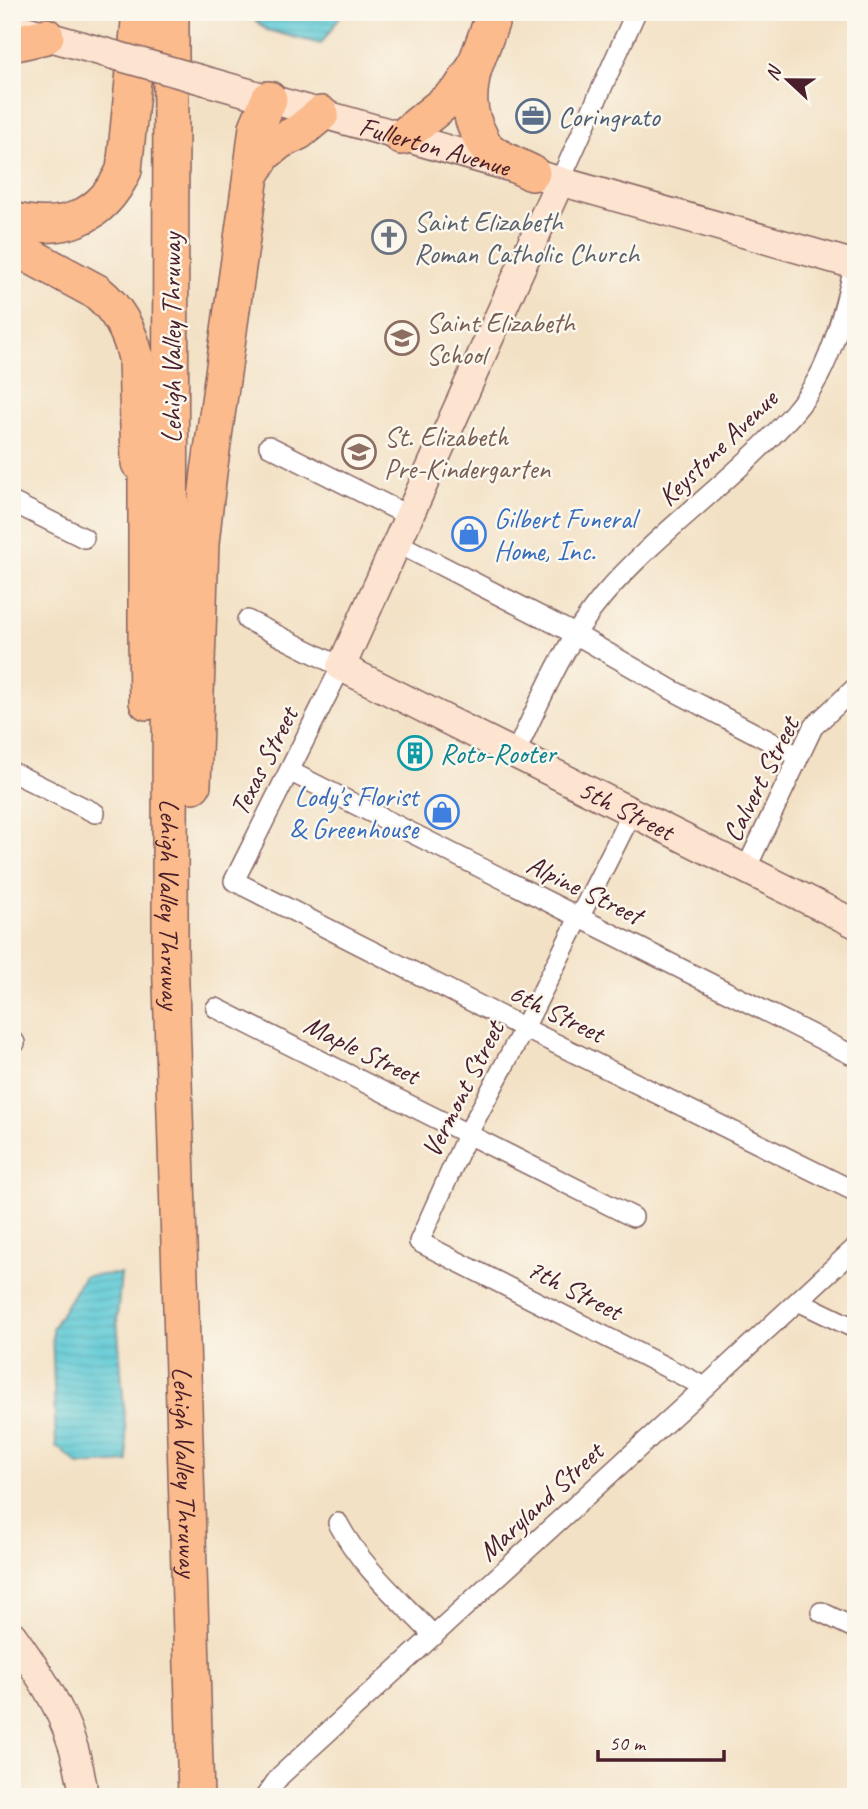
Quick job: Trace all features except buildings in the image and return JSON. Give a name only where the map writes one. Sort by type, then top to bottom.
[{"type":"highway","points":[[12,220],[44,225],[70,222],[93,211],[119,182],[124,170],[140,12]]},
{"type":"highway","name":"Lehigh Valley Thruway","points":[[148,12],[146,635],[174,1797]]},
{"type":"highway","name":"Lehigh Valley Thruway","points":[[171,12],[170,951],[195,1797]]},
{"type":"highway","points":[[495,12],[474,68],[468,94],[475,127],[488,150],[546,177]]},
{"type":"highway","points":[[12,44],[46,36]]},
{"type":"highway","points":[[402,136],[459,91],[474,68]]},
{"type":"highway","points":[[177,1138],[201,543],[257,127],[269,99]]},
{"type":"highway","points":[[251,175],[264,154],[321,114]]},
{"type":"highway","points":[[12,246],[87,286],[106,300],[122,320],[133,345],[136,358],[146,635]]},
{"type":"street","points":[[341,667],[409,516],[546,177],[636,12]]},
{"type":"street","name":"Fullerton Avenue","points":[[12,26],[855,265]]},
{"type":"street","name":"Keystone Avenue","points":[[515,754],[559,661],[575,634],[604,596],[634,563],[734,474],[799,409],[825,364],[842,316],[855,265]]},
{"type":"street","points":[[269,446],[409,516]]},
{"type":"street","points":[[12,502],[84,538]]},
{"type":"street","points":[[397,543],[575,634],[672,690],[798,756]]},
{"type":"street","name":"5th Street","points":[[247,620],[856,924]]},
{"type":"street","name":"Texas Street","points":[[234,881],[341,667]]},
{"type":"street","name":"Calvert Street","points":[[746,869],[813,727],[856,687]]},
{"type":"street","name":"Alpine Street","points":[[289,771],[856,1057]]},
{"type":"street","points":[[12,772],[95,813]]},
{"type":"street","name":"Vermont Street","points":[[419,1242],[467,1135],[632,812]]},
{"type":"street","name":"6th Street","points":[[234,881],[856,1192]]},
{"type":"street","name":"Maple Street","points":[[216,1008],[633,1217]]},
{"type":"street","name":"7th Street","points":[[419,1242],[705,1387]]},
{"type":"street","name":"Maryland Street","points":[[265,1797],[280,1776],[856,1247]]},
{"type":"street","points":[[798,1301],[856,1329]]},
{"type":"street","points":[[338,1523],[361,1559],[434,1636]]},
{"type":"street","points":[[821,1612],[856,1629]]},
{"type":"street","points":[[12,1635],[40,1673],[66,1724],[81,1773],[84,1797]]},
{"type":"water","points":[[245,12],[343,12],[321,44],[267,30]]},
{"type":"water","points":[[121,1274],[117,1318],[128,1462],[79,1465],[56,1446],[52,1329],[84,1276]]},
{"type":"place","name":"Coringrato","points":[[533,116]]},
{"type":"place","name":"Saint Elizabeth Roman Catholic Church","points":[[389,237]]},
{"type":"place","name":"Saint Elizabeth School","points":[[402,338]]},
{"type":"place","name":"St. Elizabeth Pre-Kindergarten","points":[[359,452]]},
{"type":"place","name":"Gilbert Funeral Home, Inc.","points":[[469,534]]},
{"type":"place","name":"Roto-Rooter","points":[[415,753]]},
{"type":"place","name":"Lody's Florist & Greenhouse","points":[[442,812]]}]
